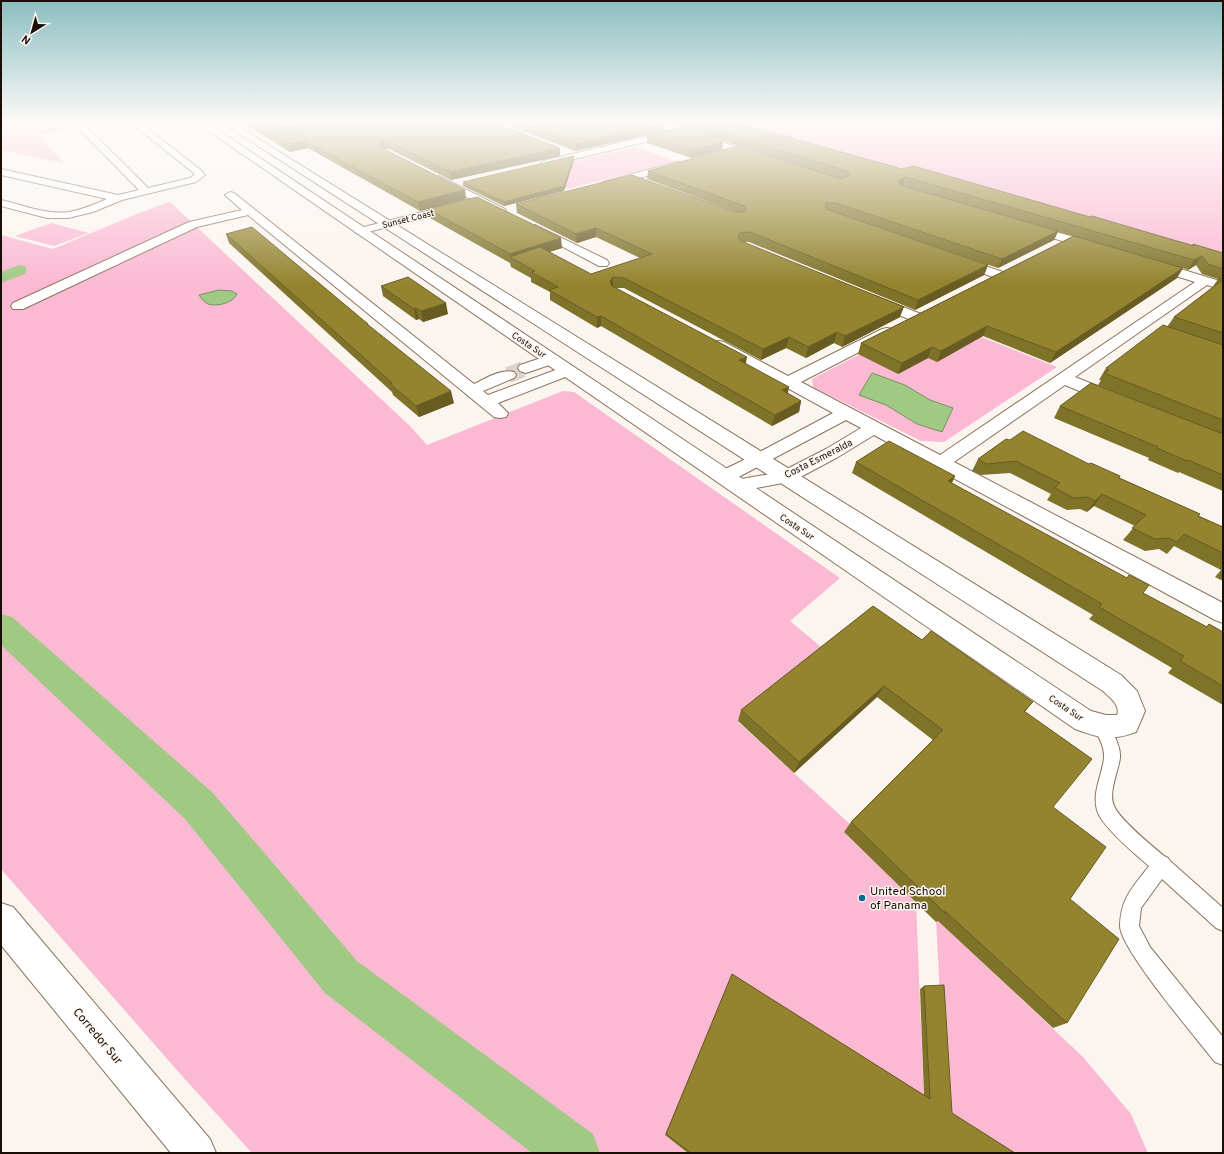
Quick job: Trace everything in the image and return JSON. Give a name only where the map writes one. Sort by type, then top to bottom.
[{"type":"main road","points":[[18,176],[118,198]]},
{"type":"main road","points":[[131,176],[146,191]]},
{"type":"main road","points":[[1,203],[56,216],[79,213],[118,198],[193,180],[199,176]]},
{"type":"main road","name":"Costa Sur","points":[[279,176],[1084,721],[1114,728],[1127,724],[1132,711],[1128,699],[1112,683],[310,176]]},
{"type":"main road","points":[[433,176],[507,212]]},
{"type":"main road","points":[[599,186],[638,176]]},
{"type":"main road","points":[[630,178],[644,183]]},
{"type":"main road","points":[[451,186],[464,182]]},
{"type":"main road","points":[[230,195],[500,413]]},
{"type":"main road","name":"Sunset Coast","points":[[357,229],[477,198]]},
{"type":"main road","points":[[18,306],[193,224],[250,211]]},
{"type":"main road","points":[[523,222],[603,263]]},
{"type":"main road","points":[[1016,224],[1107,251]]},
{"type":"main road","points":[[1055,246],[1069,239]]},
{"type":"main road","points":[[948,257],[999,275]]},
{"type":"main road","points":[[1137,260],[1223,286]]},
{"type":"main road","points":[[986,282],[1013,268]]},
{"type":"main road","points":[[941,463],[1206,280]]},
{"type":"main road","points":[[866,296],[916,317]]},
{"type":"main road","points":[[788,382],[930,310]]},
{"type":"main road","points":[[1141,325],[1156,330]]},
{"type":"main road","points":[[707,339],[1223,614]]},
{"type":"main road","points":[[526,368],[550,360]]},
{"type":"main road","points":[[486,402],[567,371]]},
{"type":"main road","points":[[472,390],[508,375]]},
{"type":"main road","points":[[1063,378],[1128,405]]},
{"type":"main road","points":[[730,481],[759,460],[846,412]]},
{"type":"main road","name":"Costa Esmeralda","points":[[730,481],[786,477],[832,453],[874,428]]},
{"type":"main road","name":"Corredor Sur","points":[[1,919],[196,1153]]},
{"type":"lane","points":[[1101,726],[1109,742],[1112,756],[1104,790],[1105,809],[1123,831],[1162,864],[1223,921]]},
{"type":"lane","points":[[1162,864],[1132,904],[1129,927],[1144,954],[1223,1054]]},
{"type":"shaded area","points":[[538,176],[619,176],[568,189]]},
{"type":"shaded area","points":[[928,176],[1223,176],[1223,259]]},
{"type":"shaded area","points":[[170,202],[410,426],[427,445],[563,391],[574,392],[840,578],[790,621],[826,651],[738,722],[851,825],[844,832],[916,903],[924,1101],[665,1135],[688,1153],[252,1153],[183,1077],[1,869],[1,235],[53,249],[139,213]]},
{"type":"shaded area","points":[[51,223],[89,233],[54,246],[15,236]]},
{"type":"shaded area","points":[[219,290],[232,291],[237,294],[232,300],[224,304],[216,305],[208,304],[199,295]]},
{"type":"shaded area","points":[[931,317],[1057,367],[944,442],[921,441],[813,387],[812,379]]},
{"type":"shaded area","points":[[872,373],[905,385],[930,400],[953,408],[942,432],[917,424],[886,405],[859,395]]},
{"type":"shaded area","points":[[936,919],[1083,1057],[1131,1114],[1148,1153],[1007,1153],[946,1114]]},
{"type":"building","points":[[370,176],[437,176],[465,190],[418,202]]},
{"type":"building","points":[[489,176],[567,176],[564,186],[504,202],[463,182]]},
{"type":"building","points":[[629,176],[634,176],[735,212],[743,212],[746,210],[744,206],[661,176],[832,176],[842,179],[848,176],[948,176],[1090,217],[1092,216],[1223,253],[1223,269],[1208,264],[1202,256],[1194,260],[905,177],[898,181],[900,185],[1058,231],[1002,259],[836,203],[826,203],[826,209],[988,265],[918,300],[750,232],[740,233],[738,237],[741,241],[904,307],[845,336],[837,332],[808,347],[789,337],[763,349],[624,278],[613,277],[610,281],[612,286],[747,357],[739,360],[789,387],[782,390],[801,401],[775,415],[601,316],[597,317],[549,290],[558,287],[531,272],[535,271],[510,257],[540,247],[591,274],[652,254],[596,228],[576,234],[516,204]]},
{"type":"building","points":[[477,197],[561,238],[510,254],[428,209]]},
{"type":"building","points":[[252,227],[367,324],[451,391],[416,406],[226,234]]},
{"type":"building","points":[[1074,236],[1183,268],[1056,352],[987,326],[941,351],[932,347],[902,363],[861,343]]},
{"type":"building","points":[[408,277],[446,303],[421,311],[416,308],[414,309],[381,286]]},
{"type":"building","points":[[1219,278],[1223,279],[1223,333],[1174,317],[1221,281]]},
{"type":"building","points":[[1163,325],[1223,345],[1223,420],[1104,373],[1109,370],[1106,368]]},
{"type":"building","points":[[1091,383],[1223,434],[1223,475],[1060,406]]},
{"type":"building","points":[[1023,431],[1089,464],[1091,463],[1120,476],[1119,478],[1200,514],[1198,516],[1223,527],[1223,553],[1184,534],[1177,542],[1169,538],[1155,539],[1132,528],[1146,515],[1102,494],[1095,501],[1088,497],[1074,498],[1055,488],[1060,483],[1016,461],[987,464],[978,459],[1006,439],[1010,440]]},
{"type":"building","points":[[889,441],[955,476],[948,481],[1127,578],[1129,575],[1149,585],[1143,593],[1207,627],[1209,624],[1223,632],[1223,686],[1180,661],[1184,656],[1099,607],[1102,604],[856,462]]},
{"type":"building","points":[[873,606],[922,640],[931,631],[1033,702],[1024,711],[1092,759],[1053,807],[1106,847],[1070,899],[1119,939],[1067,1023],[945,911],[946,914],[851,822],[943,730],[884,686],[799,762],[741,710]]},
{"type":"building","points":[[732,974],[930,1099],[924,986],[944,985],[952,1113],[1015,1153],[691,1153],[666,1134]]},
{"type":"waterway","points":[[1,278],[19,270]]},
{"type":"waterway","points":[[1,626],[199,806],[341,977],[574,1153]]},
{"type":"tunnel","points":[[508,375],[526,368]]},
{"type":"place","name":"United School of Panama","points":[[862,898]]}]
